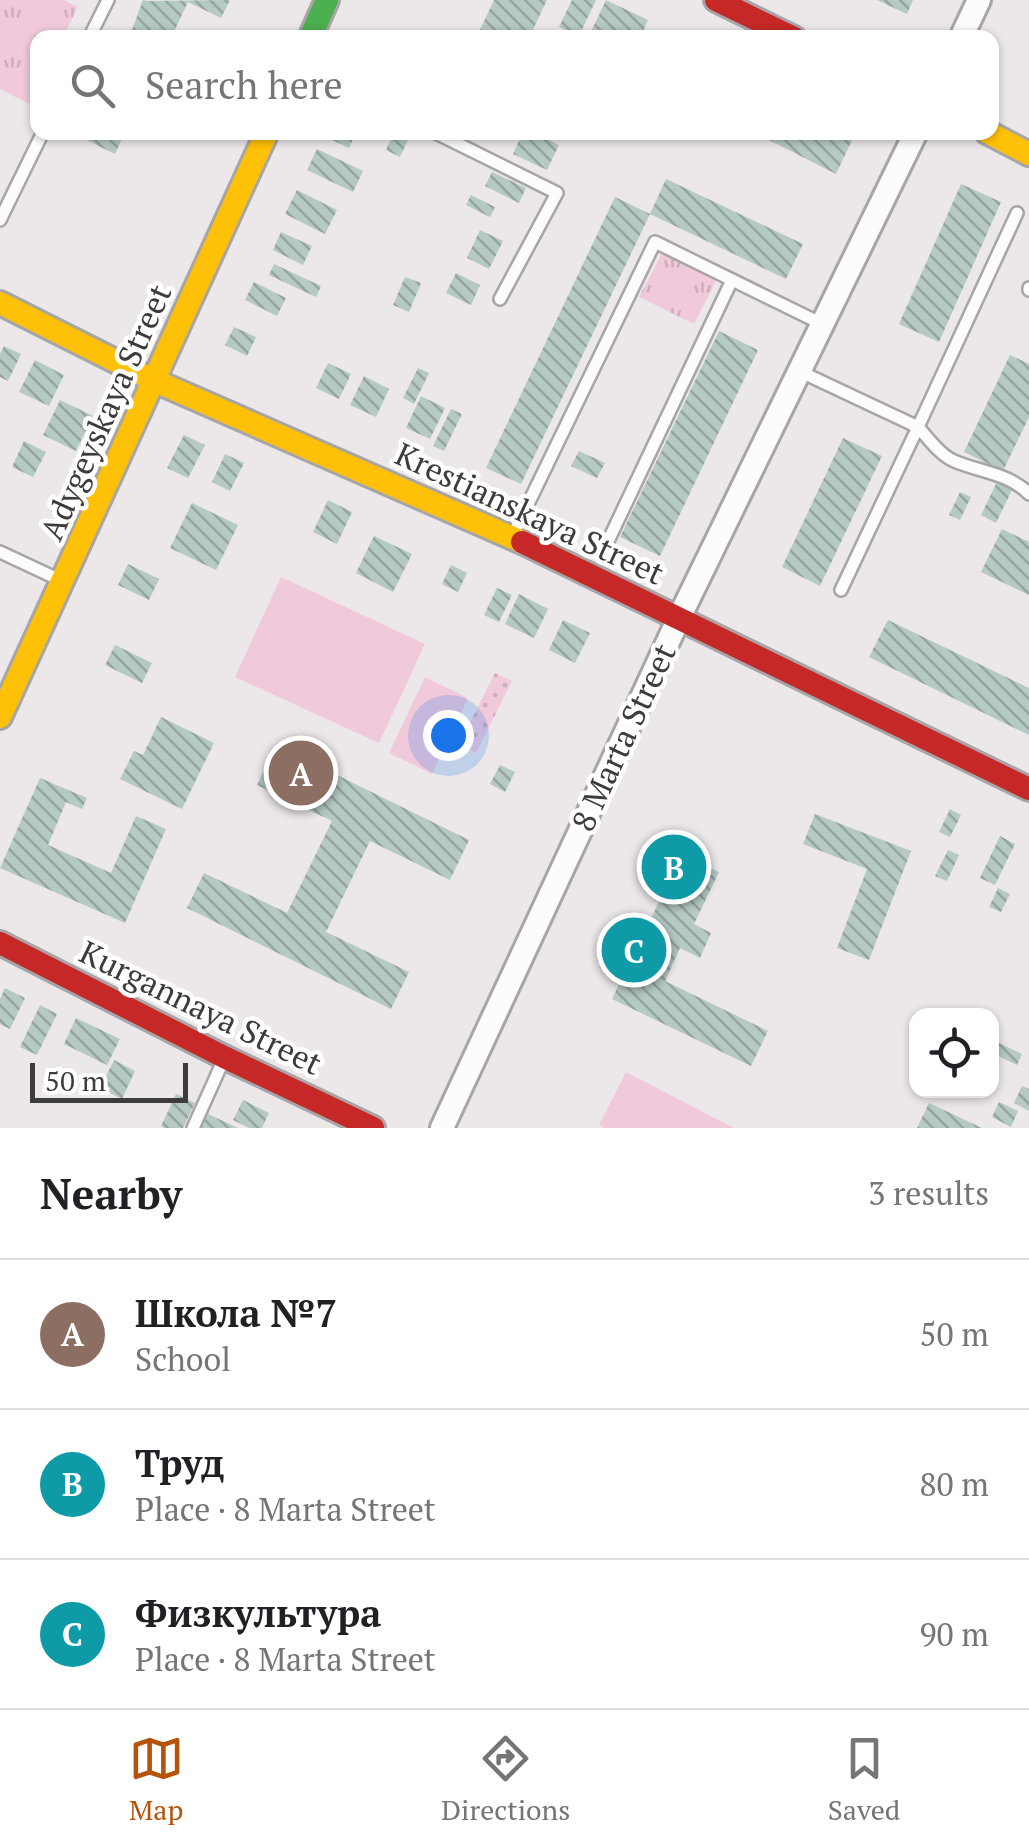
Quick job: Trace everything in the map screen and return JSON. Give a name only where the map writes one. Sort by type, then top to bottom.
[{"type":"street","points":[[314,30],[327,0]]},
{"type":"street","points":[[716,0],[778,30]]},
{"type":"street","points":[[965,30],[979,0]]},
{"type":"street","points":[[999,138],[1029,154]]},
{"type":"street","name":"Adygeyskaya Street","points":[[0,717],[263,140]]},
{"type":"street","name":"8 Marta Street","points":[[442,1128],[679,618],[912,140]]},
{"type":"street","name":"Krestianskaya Street","points":[[0,303],[154,381],[512,537],[1029,789]]},
{"type":"street","name":"Kurgannaya Street","points":[[0,943],[224,1058],[373,1128]]},
{"type":"lane","points":[[94,30],[108,0]]},
{"type":"lane","points":[[0,220],[39,140]]},
{"type":"lane","points":[[450,140],[557,193],[500,299]]},
{"type":"lane","points":[[841,590],[1017,213]]},
{"type":"lane","points":[[512,537],[654,242],[822,324]]},
{"type":"lane","points":[[609,539],[732,280]]},
{"type":"lane","points":[[798,371],[918,427],[951,460],[983,469],[1021,486],[1029,494]]},
{"type":"lane","points":[[0,552],[64,582]]},
{"type":"lane","points":[[193,1128],[224,1058]]},
{"type":"green space","points":[[0,0],[64,0],[78,7],[66,30],[30,30],[29,104],[0,89]]},
{"type":"green space","points":[[662,253],[716,281],[694,324],[639,297]]},
{"type":"green space","points":[[281,577],[425,644],[379,743],[235,677]]},
{"type":"green space","points":[[495,673],[512,681],[476,753],[459,744]]},
{"type":"green space","points":[[425,677],[468,698],[432,774],[389,753]]},
{"type":"green space","points":[[626,1072],[734,1128],[604,1128],[599,1125]]},
{"type":"building","points":[[143,0],[230,0],[221,18],[188,2],[175,30],[132,30]]},
{"type":"building","points":[[494,0],[547,0],[533,30],[480,30]]},
{"type":"building","points":[[572,0],[596,0],[582,30],[559,27]]},
{"type":"building","points":[[606,0],[648,20],[644,30],[592,30]]},
{"type":"building","points":[[877,0],[913,0],[907,14]]},
{"type":"building","points":[[86,140],[121,140],[115,154]]},
{"type":"building","points":[[332,140],[353,140],[349,148]]},
{"type":"building","points":[[390,140],[408,140],[400,157],[386,150]]},
{"type":"building","points":[[519,140],[549,140],[559,145],[547,170],[513,154]]},
{"type":"building","points":[[769,140],[852,140],[836,174]]},
{"type":"building","points":[[317,149],[363,171],[353,192],[307,170]]},
{"type":"building","points":[[492,172],[526,188],[519,203],[485,186]]},
{"type":"building","points":[[666,179],[803,244],[786,279],[650,214]]},
{"type":"building","points":[[961,184],[1001,202],[939,342],[899,324]]},
{"type":"building","points":[[297,190],[337,210],[325,234],[285,214]]},
{"type":"building","points":[[471,195],[495,207],[490,217],[466,205]]},
{"type":"building","points":[[615,197],[650,214],[521,484],[486,468]]},
{"type":"building","points":[[480,230],[503,241],[489,269],[467,258]]},
{"type":"building","points":[[281,232],[312,246],[303,265],[273,250]]},
{"type":"building","points":[[274,264],[321,286],[316,297],[269,275]]},
{"type":"building","points":[[456,273],[480,285],[471,305],[446,293]]},
{"type":"building","points":[[405,277],[421,283],[409,312],[393,305]]},
{"type":"building","points":[[254,282],[286,298],[277,316],[245,300]]},
{"type":"building","points":[[234,327],[256,337],[247,356],[225,345]]},
{"type":"building","points":[[719,331],[758,350],[660,556],[620,537]]},
{"type":"building","points":[[4,346],[21,354],[8,381],[0,377]]},
{"type":"building","points":[[1010,355],[1029,364],[1029,417],[1003,471],[964,452]]},
{"type":"building","points":[[35,360],[64,375],[49,406],[19,392]]},
{"type":"building","points":[[328,363],[351,374],[339,399],[316,388]]},
{"type":"building","points":[[418,368],[429,373],[414,404],[403,398]]},
{"type":"building","points":[[364,376],[389,389],[376,417],[350,405]]},
{"type":"building","points":[[421,396],[445,408],[430,439],[406,428]]},
{"type":"building","points":[[60,400],[93,416],[76,451],[43,435]]},
{"type":"building","points":[[451,409],[462,414],[444,451],[433,446]]},
{"type":"building","points":[[184,435],[205,445],[188,478],[167,468]]},
{"type":"building","points":[[843,438],[882,456],[820,586],[782,567]]},
{"type":"building","points":[[24,441],[46,452],[33,477],[12,467]]},
{"type":"building","points":[[579,451],[605,463],[597,478],[571,466]]},
{"type":"building","points":[[225,454],[244,463],[230,491],[212,482]]},
{"type":"building","points":[[997,482],[1012,490],[996,523],[981,515]]},
{"type":"building","points":[[960,492],[971,497],[960,520],[949,515]]},
{"type":"building","points":[[328,500],[352,512],[337,544],[313,532]]},
{"type":"building","points":[[192,503],[238,525],[216,570],[170,548]]},
{"type":"building","points":[[1002,529],[1029,542],[1029,595],[981,572]]},
{"type":"building","points":[[374,536],[412,554],[393,592],[356,573]]},
{"type":"building","points":[[128,564],[159,579],[149,600],[118,585]]},
{"type":"building","points":[[451,565],[467,573],[458,592],[442,584]]},
{"type":"building","points":[[497,588],[512,595],[499,622],[484,615]]},
{"type":"building","points":[[519,594],[548,609],[534,638],[505,624]]},
{"type":"building","points":[[563,620],[590,633],[575,663],[549,650]]},
{"type":"building","points":[[888,620],[1029,688],[1029,735],[869,657]]},
{"type":"building","points":[[115,645],[152,663],[142,683],[105,665]]},
{"type":"building","points":[[161,717],[214,743],[182,809],[120,779],[134,751],[143,755]]},
{"type":"building","points":[[276,745],[469,840],[450,880],[370,841],[326,932],[409,972],[391,1009],[187,908],[204,873],[287,913],[332,821],[257,785]]},
{"type":"building","points":[[500,765],[515,772],[505,792],[490,784]]},
{"type":"building","points":[[40,778],[87,798],[82,809],[66,802],[48,845],[111,873],[136,816],[166,829],[125,923],[0,868]]},
{"type":"building","points":[[950,809],[961,815],[950,837],[939,832]]},
{"type":"building","points":[[815,814],[911,851],[869,960],[837,948],[867,869],[803,844]]},
{"type":"building","points":[[1000,836],[1015,844],[995,885],[980,878]]},
{"type":"building","points":[[948,850],[959,855],[947,881],[935,876]]},
{"type":"building","points":[[682,854],[719,872],[694,924],[711,933],[700,958],[680,948],[665,981],[768,1031],[751,1066],[612,999]]},
{"type":"building","points":[[998,888],[1010,894],[1001,912],[989,907]]},
{"type":"building","points":[[5,988],[25,998],[10,1029],[0,1024],[0,999]]},
{"type":"building","points":[[40,1005],[57,1014],[37,1055],[20,1047]]},
{"type":"building","points":[[76,1018],[120,1039],[107,1065],[64,1044]]},
{"type":"building","points":[[999,1043],[1022,1054],[1017,1065],[999,1056]]},
{"type":"building","points":[[114,1060],[135,1071],[122,1099],[100,1088]]},
{"type":"building","points":[[1022,1086],[1029,1089],[1029,1111],[1014,1103]]},
{"type":"building","points":[[176,1094],[195,1103],[183,1128],[164,1128],[161,1126]]},
{"type":"building","points":[[243,1100],[269,1113],[262,1128],[249,1128],[233,1120]]},
{"type":"building","points":[[999,1102],[1018,1111],[1011,1127],[992,1117]]},
{"type":"building","points":[[929,1103],[982,1128],[917,1128]]},
{"type":"building","points":[[208,1114],[238,1128],[201,1128]]},
{"type":"traffic: fast","points":[[314,30],[327,0]]},
{"type":"traffic: slow","points":[[999,138],[1029,154]]},
{"type":"traffic: slow","points":[[0,717],[263,140]]},
{"type":"traffic: slow","points":[[0,303],[155,381],[522,542]]},
{"type":"traffic: jam","points":[[716,0],[778,30]]},
{"type":"traffic: jam","points":[[522,542],[1029,789]]},
{"type":"traffic: jam","points":[[0,943],[373,1128]]},
{"type":"place","name":"Школа №7","points":[[301,773]]},
{"type":"place","name":"Труд","points":[[674,867]]},
{"type":"place","name":"Физкультура","points":[[634,950]]}]
